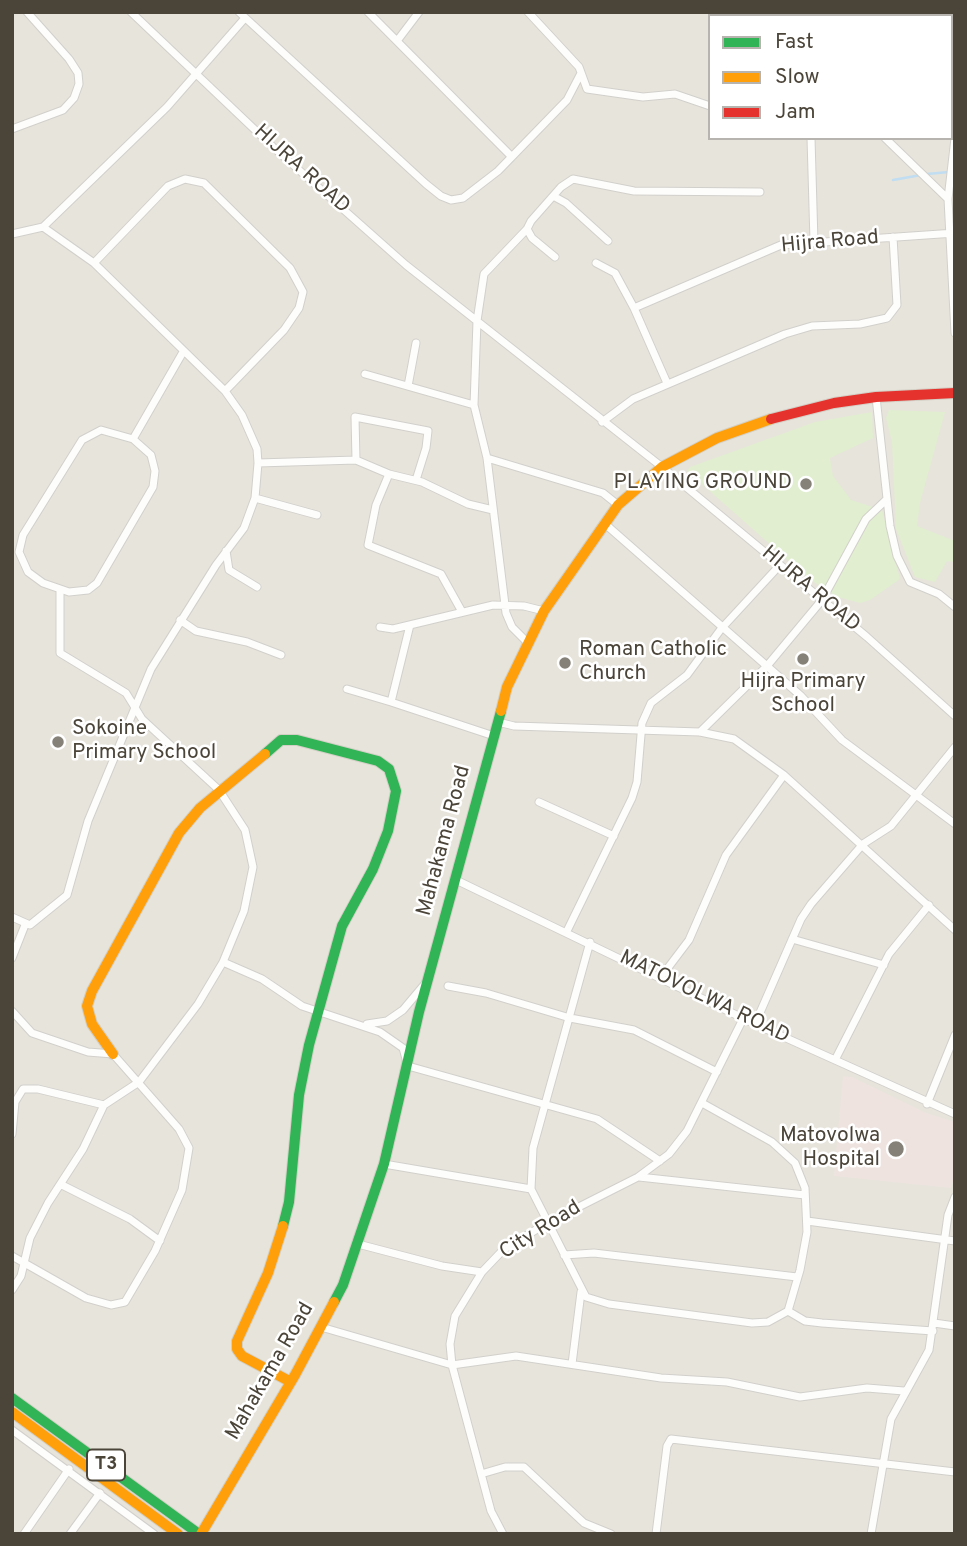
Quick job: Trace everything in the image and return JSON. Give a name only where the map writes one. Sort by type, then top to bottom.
[{"type":"main road","name":"Mahakama Road","points":[[200,1534],[291,1382],[343,1285],[384,1164],[427,983],[507,687],[544,611],[604,523],[657,464],[748,425],[785,414],[876,397],[955,393]]},
{"type":"main road","points":[[113,1054],[92,1024],[88,1006],[92,990],[179,833],[219,790],[275,743],[288,739],[378,761],[394,778],[396,791],[388,831],[373,869],[342,926],[318,1011],[299,1095],[289,1202],[284,1224],[268,1273],[237,1341],[237,1349],[242,1356],[291,1382]]},
{"type":"main road","name":"T3","points":[[12,1398],[200,1534]]},
{"type":"main road","name":"T3","points":[[12,1412],[178,1534]]},
{"type":"street","points":[[12,128],[63,110],[74,98],[79,84],[78,72],[69,59],[27,12]]},
{"type":"street","name":"HIJRA ROAD","points":[[131,12],[273,147],[406,265],[780,565],[955,716]]},
{"type":"street","points":[[239,12],[441,196],[452,200],[463,198],[498,172],[567,100],[580,75]]},
{"type":"street","points":[[368,12],[511,156]]},
{"type":"street","points":[[397,41],[419,12]]},
{"type":"street","points":[[528,12],[579,67],[587,89],[643,97],[675,94],[708,105]]},
{"type":"street","points":[[12,234],[43,227],[107,168],[197,74],[245,18]]},
{"type":"street","points":[[955,138],[948,199],[952,233],[955,333]]},
{"type":"street","points":[[811,140],[814,242]]},
{"type":"street","points":[[887,140],[948,199]]},
{"type":"street","points":[[94,263],[168,186],[185,179],[204,183],[290,268],[303,292],[299,309],[284,330],[225,391]]},
{"type":"street","points":[[527,643],[508,620],[504,605],[487,458],[474,405],[477,399],[477,321],[484,274],[527,229],[565,182],[573,179],[634,191],[760,192]]},
{"type":"street","points":[[555,197],[566,203],[608,241]]},
{"type":"street","points":[[12,917],[25,925],[34,923],[67,895],[79,844],[150,669],[226,550],[244,528],[255,498],[258,463],[257,449],[242,415],[225,391],[94,263],[43,227]]},
{"type":"street","points":[[527,229],[532,238],[555,257]]},
{"type":"street","name":"Hijra Road","points":[[634,308],[768,249],[814,242],[952,233]]},
{"type":"street","points":[[602,422],[633,398],[785,334],[812,326],[860,324],[887,318],[897,305],[893,237]]},
{"type":"street","points":[[596,263],[614,273],[634,308],[667,383]]},
{"type":"street","points":[[408,386],[416,343]]},
{"type":"street","points":[[133,439],[183,352]]},
{"type":"street","points":[[365,374],[474,405]]},
{"type":"street","points":[[876,397],[892,541],[906,576],[915,586],[939,594],[955,607]]},
{"type":"street","points":[[356,460],[355,416],[428,430],[426,448],[416,480]]},
{"type":"street","points":[[101,430],[133,439],[151,455],[155,471],[153,487],[97,583],[78,592],[60,591],[43,583],[23,565],[19,552],[23,535],[82,440],[101,430]]},
{"type":"street","points":[[487,458],[603,493],[618,505]]},
{"type":"street","points":[[258,463],[356,460],[389,474],[416,480],[468,504],[493,510]]},
{"type":"street","points":[[389,474],[376,505],[368,545],[441,574],[461,610]]},
{"type":"street","points":[[255,498],[317,515]]},
{"type":"street","points":[[700,732],[767,666],[822,600],[866,519],[887,499]]},
{"type":"street","points":[[604,523],[666,575],[721,629],[767,666],[842,740],[955,824]]},
{"type":"street","points":[[226,550],[229,570],[257,587]]},
{"type":"street","points":[[567,931],[614,836],[637,782],[641,730],[651,703],[687,674],[721,629],[780,565]]},
{"type":"street","points":[[12,1290],[21,1276],[30,1238],[48,1203],[62,1185],[104,1105],[139,1082],[198,1004],[223,962],[244,911],[253,867],[245,830],[219,790],[142,719],[123,690],[60,653],[60,591]]},
{"type":"street","points":[[380,627],[393,629],[461,610],[504,605],[544,611]]},
{"type":"street","points":[[180,620],[196,631],[247,642],[281,655]]},
{"type":"street","points":[[391,702],[411,625]]},
{"type":"street","points":[[347,689],[494,736]]},
{"type":"street","points":[[498,722],[514,726],[700,732],[742,743],[784,775],[863,844],[955,930]]},
{"type":"street","points":[[755,1024],[792,939],[811,904],[863,844],[891,826],[955,747]]},
{"type":"street","points":[[661,977],[689,940],[726,855],[784,775]]},
{"type":"street","points":[[539,802],[614,836]]},
{"type":"street","name":"MATOVOLWA ROAD","points":[[454,879],[590,942],[755,1024],[927,1104],[955,1114]]},
{"type":"street","points":[[835,1060],[884,965],[929,905]]},
{"type":"street","points":[[12,958],[25,925]]},
{"type":"street","points":[[792,939],[884,965]]},
{"type":"street","points":[[572,1364],[581,1292],[531,1189],[532,1158],[590,942]]},
{"type":"street","points":[[223,962],[251,974],[302,1006],[360,1024],[398,1043],[403,1048],[408,1066],[545,1102],[597,1119],[660,1161]]},
{"type":"street","points":[[360,1024],[387,1021],[403,1010],[427,983]]},
{"type":"street","points":[[448,986],[486,993],[570,1018],[634,1030],[717,1072]]},
{"type":"street","points":[[12,1011],[32,1033],[88,1052],[113,1054],[179,1129],[189,1148],[182,1190],[160,1241],[130,1297],[119,1304],[86,1298],[12,1255]]},
{"type":"street","name":"City Road","points":[[503,1534],[491,1511],[452,1365],[450,1344],[455,1316],[482,1272],[503,1250],[547,1223],[638,1177],[660,1161],[687,1131],[744,1017]]},
{"type":"street","points":[[927,1104],[955,1035]]},
{"type":"street","points":[[12,1134],[13,1108],[18,1095],[30,1088],[104,1105]]},
{"type":"street","points":[[581,1292],[602,1303],[752,1323],[768,1322],[788,1311],[807,1221],[805,1195],[795,1163],[772,1142],[702,1103]]},
{"type":"street","points":[[384,1164],[531,1189]]},
{"type":"street","points":[[638,1177],[805,1195]]},
{"type":"street","points":[[62,1185],[130,1219],[160,1241]]},
{"type":"street","points":[[872,1534],[891,1419],[904,1391],[929,1350],[948,1215],[955,1197]]},
{"type":"street","points":[[807,1221],[955,1241]]},
{"type":"street","points":[[358,1244],[442,1266],[482,1272]]},
{"type":"street","points":[[564,1255],[594,1253],[797,1277]]},
{"type":"street","points":[[788,1311],[805,1321],[822,1323],[955,1326]]},
{"type":"street","points":[[321,1327],[452,1365],[509,1356],[661,1378],[726,1381],[800,1397],[874,1388],[904,1391]]},
{"type":"street","points":[[12,1430],[69,1469],[154,1534]]},
{"type":"street","points":[[656,1534],[667,1446],[671,1439],[882,1461],[955,1472]]},
{"type":"street","points":[[481,1474],[505,1467],[524,1468],[584,1523],[611,1534]]},
{"type":"street","points":[[24,1534],[69,1469]]},
{"type":"street","points":[[70,1534],[100,1493]]},
{"type":"shaded area","points":[[12,12],[955,12],[955,1534],[12,1534]]},
{"type":"shaded area","name":"Matovolwa Hospital","points":[[843,1076],[852,1077],[926,1113],[955,1122],[955,1176],[951,1188],[834,1176]]},
{"type":"green space","points":[[889,410],[945,412],[920,503],[917,526],[955,541],[955,562],[947,561],[935,582],[915,577],[896,529],[892,442],[886,418]]},
{"type":"green space","points":[[872,412],[873,438],[830,458],[833,476],[851,500],[882,510],[900,579],[870,600],[860,603],[838,597],[809,579],[687,471],[690,467],[815,422]]},
{"type":"waterway","points":[[927,174],[949,172]]},
{"type":"waterway","points":[[893,180],[921,175]]},
{"type":"traffic: fast","points":[[334,1302],[343,1285],[384,1164],[419,1012],[501,711]]},
{"type":"traffic: fast","points":[[265,754],[281,740],[297,740],[378,761],[389,769],[396,791],[388,831],[373,869],[342,926],[309,1045],[299,1095],[289,1202],[283,1226]]},
{"type":"traffic: fast","points":[[12,1398],[199,1534]]},
{"type":"traffic: slow","points":[[501,711],[507,687],[544,611],[618,505],[662,467],[717,438],[771,419]]},
{"type":"traffic: slow","points":[[113,1054],[92,1024],[87,1006],[92,991],[179,833],[200,808],[265,754]]},
{"type":"traffic: slow","points":[[283,1226],[268,1273],[237,1341],[237,1349],[242,1356],[291,1382]]},
{"type":"traffic: slow","points":[[201,1534],[295,1375],[334,1302]]},
{"type":"traffic: slow","points":[[12,1412],[178,1534]]},
{"type":"traffic: jam","points":[[771,419],[834,403],[876,397],[955,393]]},
{"type":"place","name":"PLAYING GROUND","points":[[806,484]]},
{"type":"place","name":"Hijra Primary School","points":[[803,659]]},
{"type":"place","name":"Roman Catholic Church","points":[[565,663]]},
{"type":"place","name":"Sokoine Primary School","points":[[58,742]]},
{"type":"place","name":"Matovolwa Hospital","points":[[896,1149]]}]
